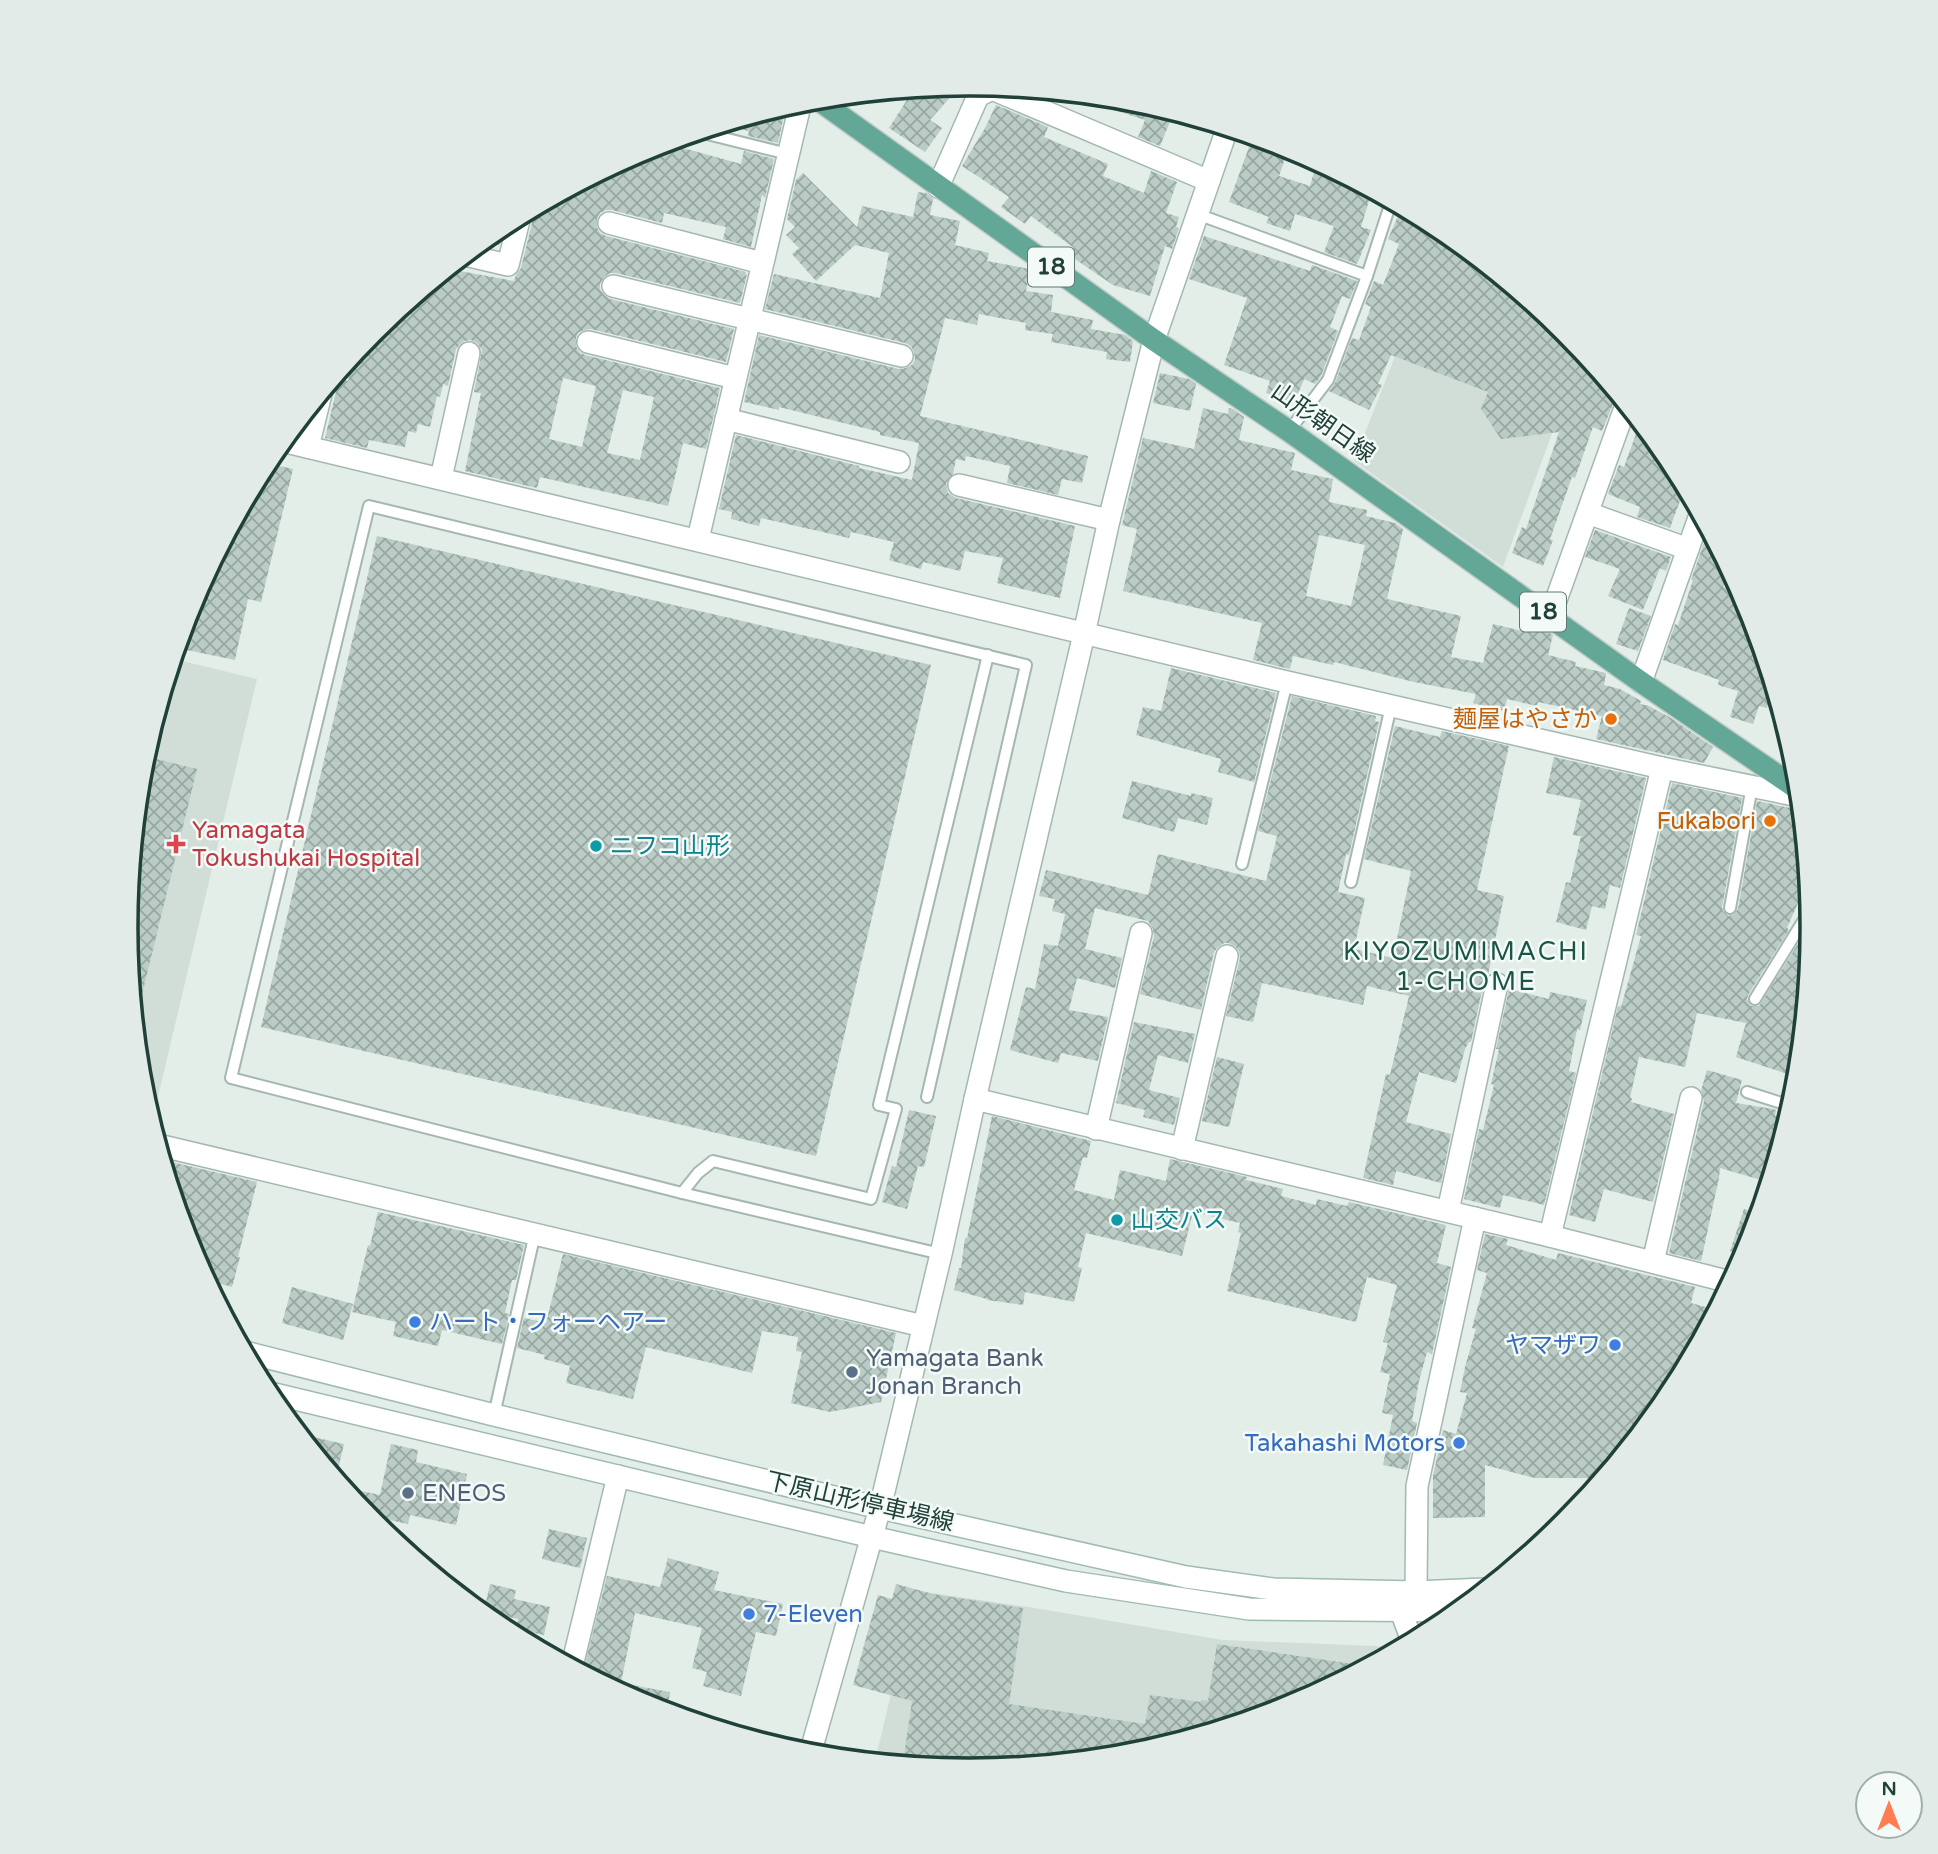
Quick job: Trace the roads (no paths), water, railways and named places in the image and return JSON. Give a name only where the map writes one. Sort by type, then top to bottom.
[{"type":"main road","name":"山形朝日線","points":[[830,108],[1154,340],[1290,431],[1641,682],[1787,782]]},
{"type":"street","points":[[939,187],[970,96]]},
{"type":"street","points":[[1012,98],[1209,181]]},
{"type":"street","points":[[698,539],[798,114]]},
{"type":"street","points":[[813,1743],[880,1508],[942,1254],[975,1099],[1109,520],[1154,340],[1224,137]]},
{"type":"street","points":[[610,223],[762,264]]},
{"type":"street","points":[[477,258],[508,265],[516,230]]},
{"type":"street","points":[[613,286],[902,356]]},
{"type":"street","points":[[588,342],[735,379]]},
{"type":"street","points":[[441,478],[469,353]]},
{"type":"street","points":[[308,447],[316,413]]},
{"type":"street","points":[[1550,617],[1623,414]]},
{"type":"street","points":[[726,419],[899,463]]},
{"type":"street","points":[[294,444],[1287,682],[1662,768],[1789,794]]},
{"type":"street","points":[[959,485],[1109,520]]},
{"type":"street","points":[[1588,513],[1688,549]]},
{"type":"street","points":[[1641,682],[1696,527]]},
{"type":"street","points":[[1550,1236],[1662,768]]},
{"type":"street","points":[[1096,1129],[1141,933]]},
{"type":"street","points":[[1182,1149],[1227,956]]},
{"type":"street","points":[[1448,1211],[1497,984]]},
{"type":"street","points":[[1653,1262],[1691,1098]]},
{"type":"street","points":[[975,1099],[1448,1211],[1721,1280]]},
{"type":"street","points":[[169,1147],[923,1326]]},
{"type":"street","points":[[1416,1592],[1417,1486],[1475,1218]]},
{"type":"street","name":"下原山形停車場線","points":[[258,1355],[880,1508],[1185,1577],[1273,1589],[1416,1592],[1470,1590]]},
{"type":"street","name":"下原山形停車場線","points":[[283,1396],[1066,1581],[1249,1609],[1441,1611]]},
{"type":"street","points":[[574,1657],[618,1476]]},
{"type":"street","points":[[1401,1611],[1408,1631]]},
{"type":"lane","points":[[716,136],[788,154]]},
{"type":"lane","points":[[1290,431],[1328,380],[1388,210]]},
{"type":"lane","points":[[1197,214],[1367,276]]},
{"type":"lane","points":[[927,1097],[1026,665],[369,506],[231,1078],[682,1193],[942,1254]]},
{"type":"lane","points":[[682,1193],[698,1173],[713,1161],[872,1199],[896,1109],[879,1105],[988,655]]},
{"type":"lane","points":[[1242,864],[1287,682]]},
{"type":"lane","points":[[1351,882],[1391,706]]},
{"type":"lane","points":[[1730,908],[1752,786]]},
{"type":"lane","points":[[1755,999],[1800,926]]},
{"type":"lane","points":[[1747,1092],[1781,1103]]},
{"type":"lane","points":[[494,1415],[535,1233]]},
{"type":"place","name":"麺屋はやさか","points":[[1611,719]]},
{"type":"place","name":"Fukabori","points":[[1770,821]]},
{"type":"place","name":"Yamagata Tokushukai Hospital","points":[[176,844]]},
{"type":"place","name":"ニフコ山形","points":[[596,846]]},
{"type":"place","name":"山交バス","points":[[1117,1220]]},
{"type":"place","name":"ハート・フォーヘアー","points":[[415,1322]]},
{"type":"place","name":"ヤマザワ","points":[[1615,1345]]},
{"type":"place","name":"Yamagata Bank Jonan Branch","points":[[852,1372]]},
{"type":"place","name":"Takahashi Motors","points":[[1459,1443]]},
{"type":"place","name":"ENEOS","points":[[408,1493]]},
{"type":"place","name":"7-Eleven","points":[[749,1614]]},
{"type":"district","name":"KIYOZUMIMACHI 1-CHOME","points":[[1466,966]]}]
